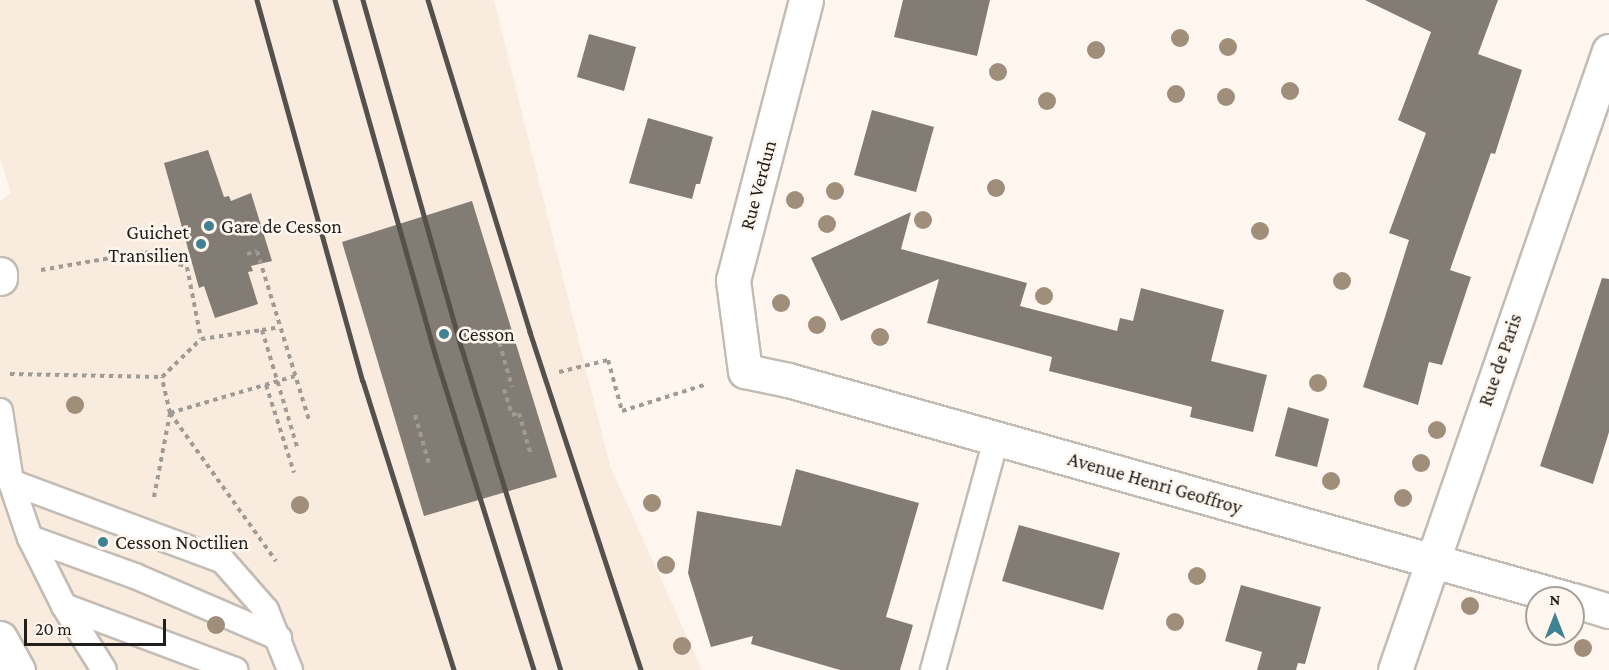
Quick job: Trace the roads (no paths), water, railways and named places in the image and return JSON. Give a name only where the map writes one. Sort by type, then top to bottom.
[{"type":"street","name":"Rue Verdun","points":[[745,372],[733,280],[806,0]]},
{"type":"street","name":"Rue de Paris","points":[[1395,670],[1609,51]]},
{"type":"street","name":"Avenue Henri Geoffroy","points":[[745,372],[996,439],[1525,587]]},
{"type":"street","points":[[1585,603],[1609,610]]},
{"type":"street","points":[[0,638],[18,670]]},
{"type":"lane","points":[[0,411],[11,482],[30,538],[64,606],[104,670]]},
{"type":"lane","points":[[933,670],[996,439]]},
{"type":"lane","points":[[11,482],[68,506],[147,530],[223,561],[266,610],[290,670]]},
{"type":"lane","points":[[30,538],[135,576],[279,638]]},
{"type":"lane","points":[[64,606],[235,670]]},
{"type":"railway","points":[[257,0],[363,381],[454,670]]},
{"type":"railway","points":[[335,0],[436,357],[534,670]]},
{"type":"railway","points":[[363,0],[462,349],[561,670]]},
{"type":"railway","points":[[428,0],[530,332],[641,670]]},
{"type":"place","name":"Gare de Cesson","points":[[209,226]]},
{"type":"place","name":"Guichet Transilien","points":[[201,244]]},
{"type":"place","name":"Cesson","points":[[444,334]]},
{"type":"place","name":"Cesson Noctilien","points":[[103,542]]}]
